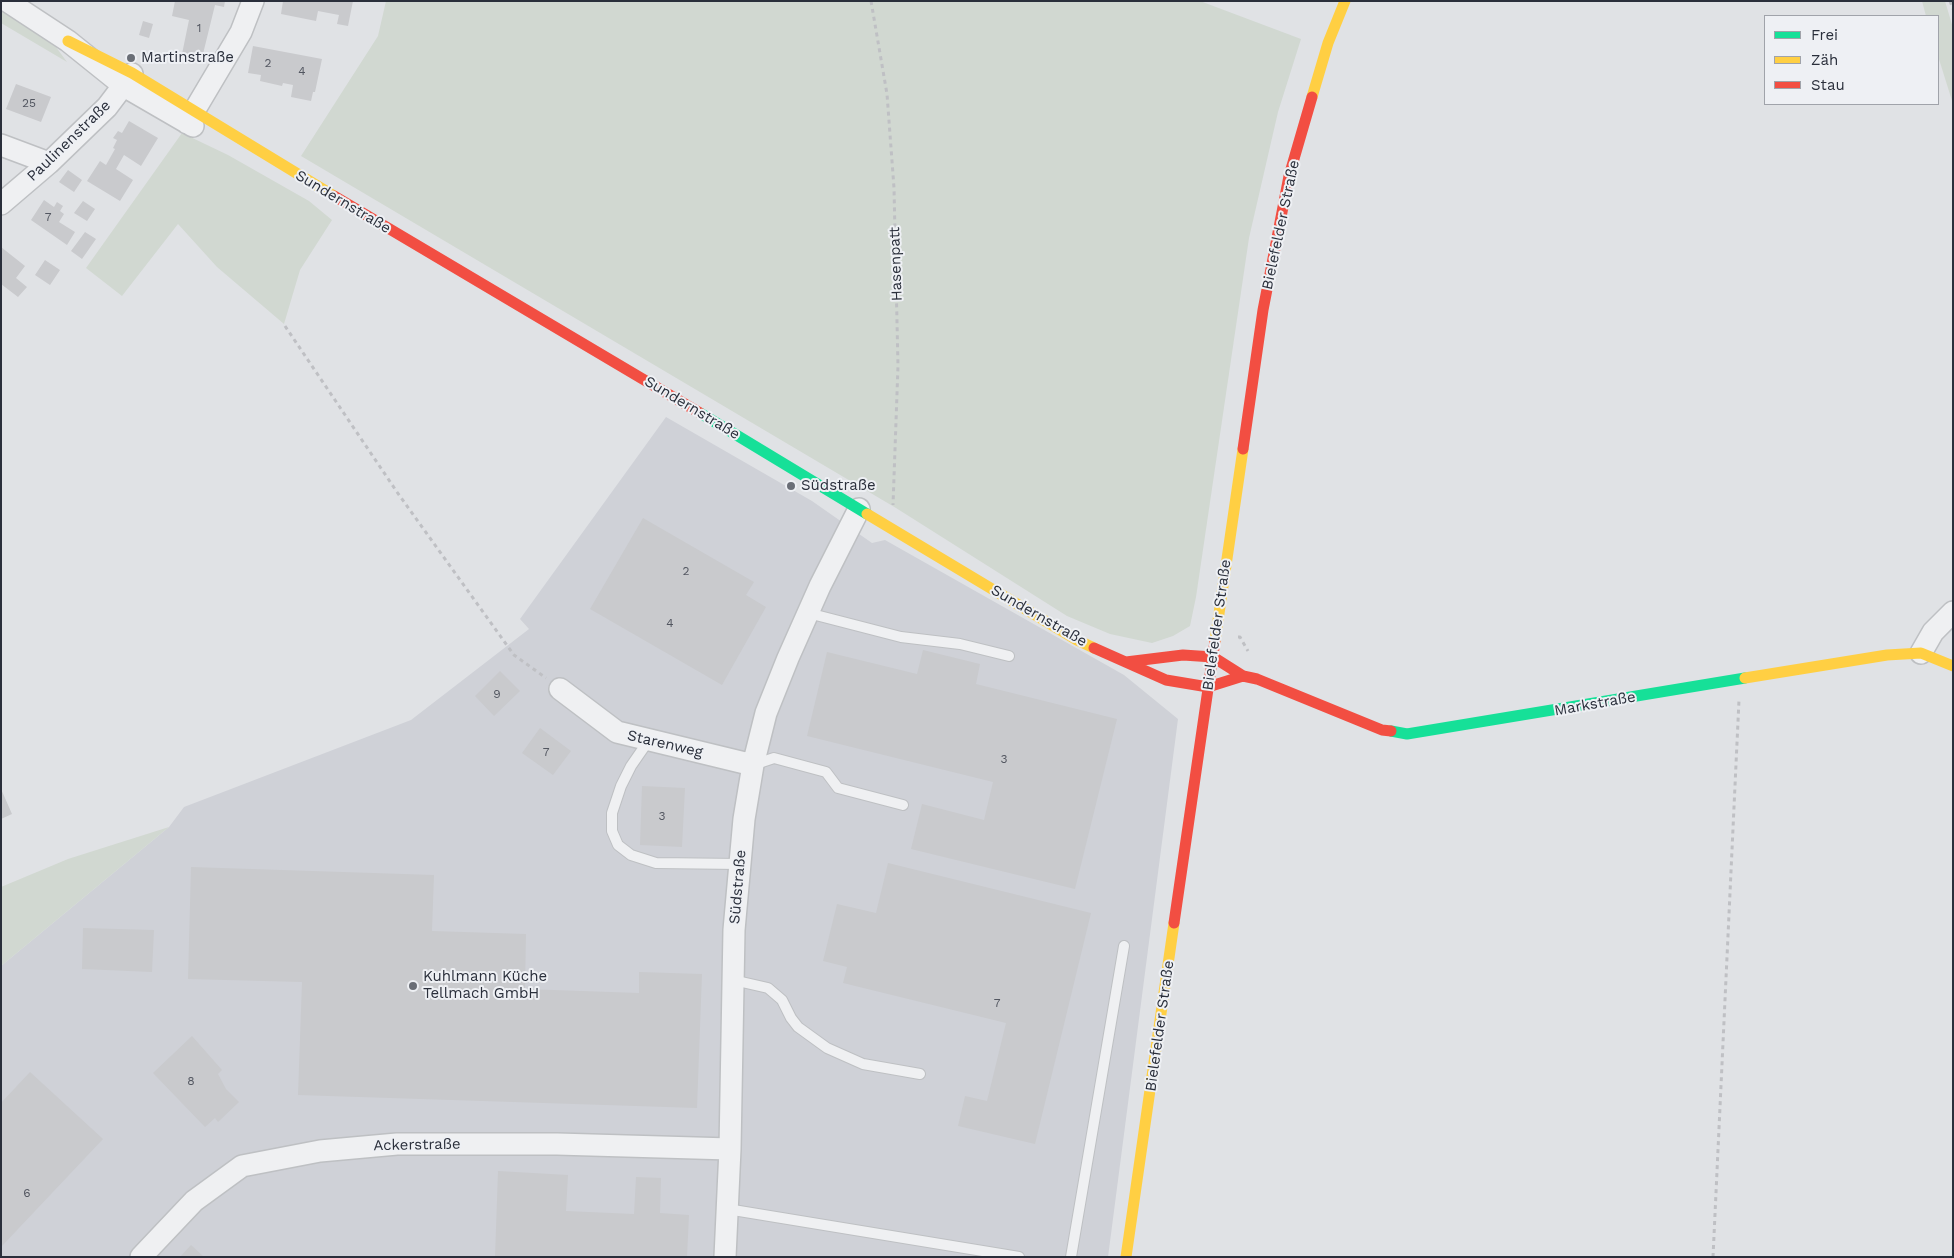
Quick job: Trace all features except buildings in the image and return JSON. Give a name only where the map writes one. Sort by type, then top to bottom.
[{"type":"street","name":"Sundernstraße","points":[[7,1],[128,80],[191,117],[258,151],[1077,640],[1166,680],[1208,687]]},
{"type":"street","points":[[191,117],[241,32],[253,1]]},
{"type":"street","name":"Bielefelder Straße","points":[[1126,1257],[1263,310],[1289,176],[1328,43],[1345,1]]},
{"type":"street","name":"Paulinenstraße","points":[[1,204],[49,163],[107,107],[128,80]]},
{"type":"street","points":[[1,145],[49,163]]},
{"type":"street","name":"Südstraße","points":[[725,1257],[730,1149],[734,930],[744,819],[753,765],[766,713],[808,613],[859,509]]},
{"type":"street","points":[[1921,653],[1933,632],[1953,612]]},
{"type":"street","name":"Markstraße","points":[[1213,657],[1243,676],[1257,679],[1382,730],[1407,734],[1887,655],[1921,653],[1953,666]]},
{"type":"street","points":[[1126,662],[1183,655],[1213,657]]},
{"type":"street","points":[[1208,687],[1243,676]]},
{"type":"street","name":"Starenweg","points":[[560,689],[617,732],[753,765]]},
{"type":"street","name":"Ackerstraße","points":[[141,1257],[194,1200],[242,1166],[320,1151],[397,1144],[557,1144],[730,1149]]},
{"type":"lane","points":[[808,613],[901,636],[960,644],[1009,656]]},
{"type":"lane","points":[[649,740],[631,766],[621,786],[612,813],[612,831],[618,845],[632,855],[656,863],[740,864]]},
{"type":"lane","points":[[753,765],[774,758],[826,772],[838,788],[903,805]]},
{"type":"lane","points":[[1071,1257],[1124,946]]},
{"type":"lane","points":[[733,980],[768,988],[782,1000],[798,1027],[827,1048],[863,1064],[920,1074]]},
{"type":"lane","points":[[727,1209],[1019,1257]]},
{"type":"path","name":"Hasenpatt","points":[[870,1],[887,94],[894,188],[898,366],[893,516],[888,527]]},
{"type":"path","points":[[1950,1],[1953,9]]},
{"type":"path","points":[[286,326],[397,492],[514,655],[560,689]]},
{"type":"path","points":[[1216,633],[1240,637],[1247,651],[1256,655]]},
{"type":"path","points":[[1713,1257],[1740,680]]},
{"type":"shaded area","points":[[386,1],[1200,1],[1301,39],[1278,112],[1249,238],[1196,597],[1190,626],[1173,636],[1152,643],[1110,634],[1067,616],[896,508],[301,156],[378,36]]},
{"type":"shaded area","points":[[1922,1],[1945,1],[1953,28],[1953,104],[1939,59],[1939,15],[1926,15]]},
{"type":"shaded area","points":[[1,6],[53,43],[67,62],[1,23]]},
{"type":"shaded area","points":[[182,133],[228,155],[309,201],[332,220],[300,270],[284,324],[217,267],[178,224],[122,296],[86,268]]},
{"type":"shaded area","points":[[666,417],[812,501],[872,543],[885,540],[1124,675],[1178,719],[1108,1257],[1,1257],[1,966],[169,827],[184,807],[411,720],[529,629],[520,619]]},
{"type":"shaded area","points":[[169,827],[1,966],[1,887],[68,859]]},
{"type":"traffic: fast","points":[[700,413],[867,514]]},
{"type":"traffic: fast","points":[[1391,731],[1407,734],[1745,678]]},
{"type":"traffic: slow","points":[[1312,97],[1328,43],[1345,1]]},
{"type":"traffic: slow","points":[[68,41],[132,73],[334,196]]},
{"type":"traffic: slow","points":[[1215,641],[1243,449]]},
{"type":"traffic: slow","points":[[867,514],[1077,640],[1094,648]]},
{"type":"traffic: slow","points":[[1745,678],[1887,655],[1921,653],[1953,666]]},
{"type":"traffic: slow","points":[[1126,1257],[1174,923]]},
{"type":"traffic: jam","points":[[1243,449],[1263,310],[1289,176],[1312,97]]},
{"type":"traffic: jam","points":[[334,196],[700,413]]},
{"type":"traffic: jam","points":[[1174,923],[1215,641]]},
{"type":"traffic: jam","points":[[1094,648],[1166,680],[1208,687],[1243,676]]},
{"type":"traffic: jam","points":[[1126,662],[1183,655],[1213,657],[1243,676],[1257,679],[1382,730],[1391,731]]},
{"type":"place","name":"Martinstraße","points":[[131,58]]},
{"type":"place","name":"Südstraße","points":[[791,486]]},
{"type":"place","name":"Kuhlmann Küche Tellmach GmbH","points":[[413,986]]}]
